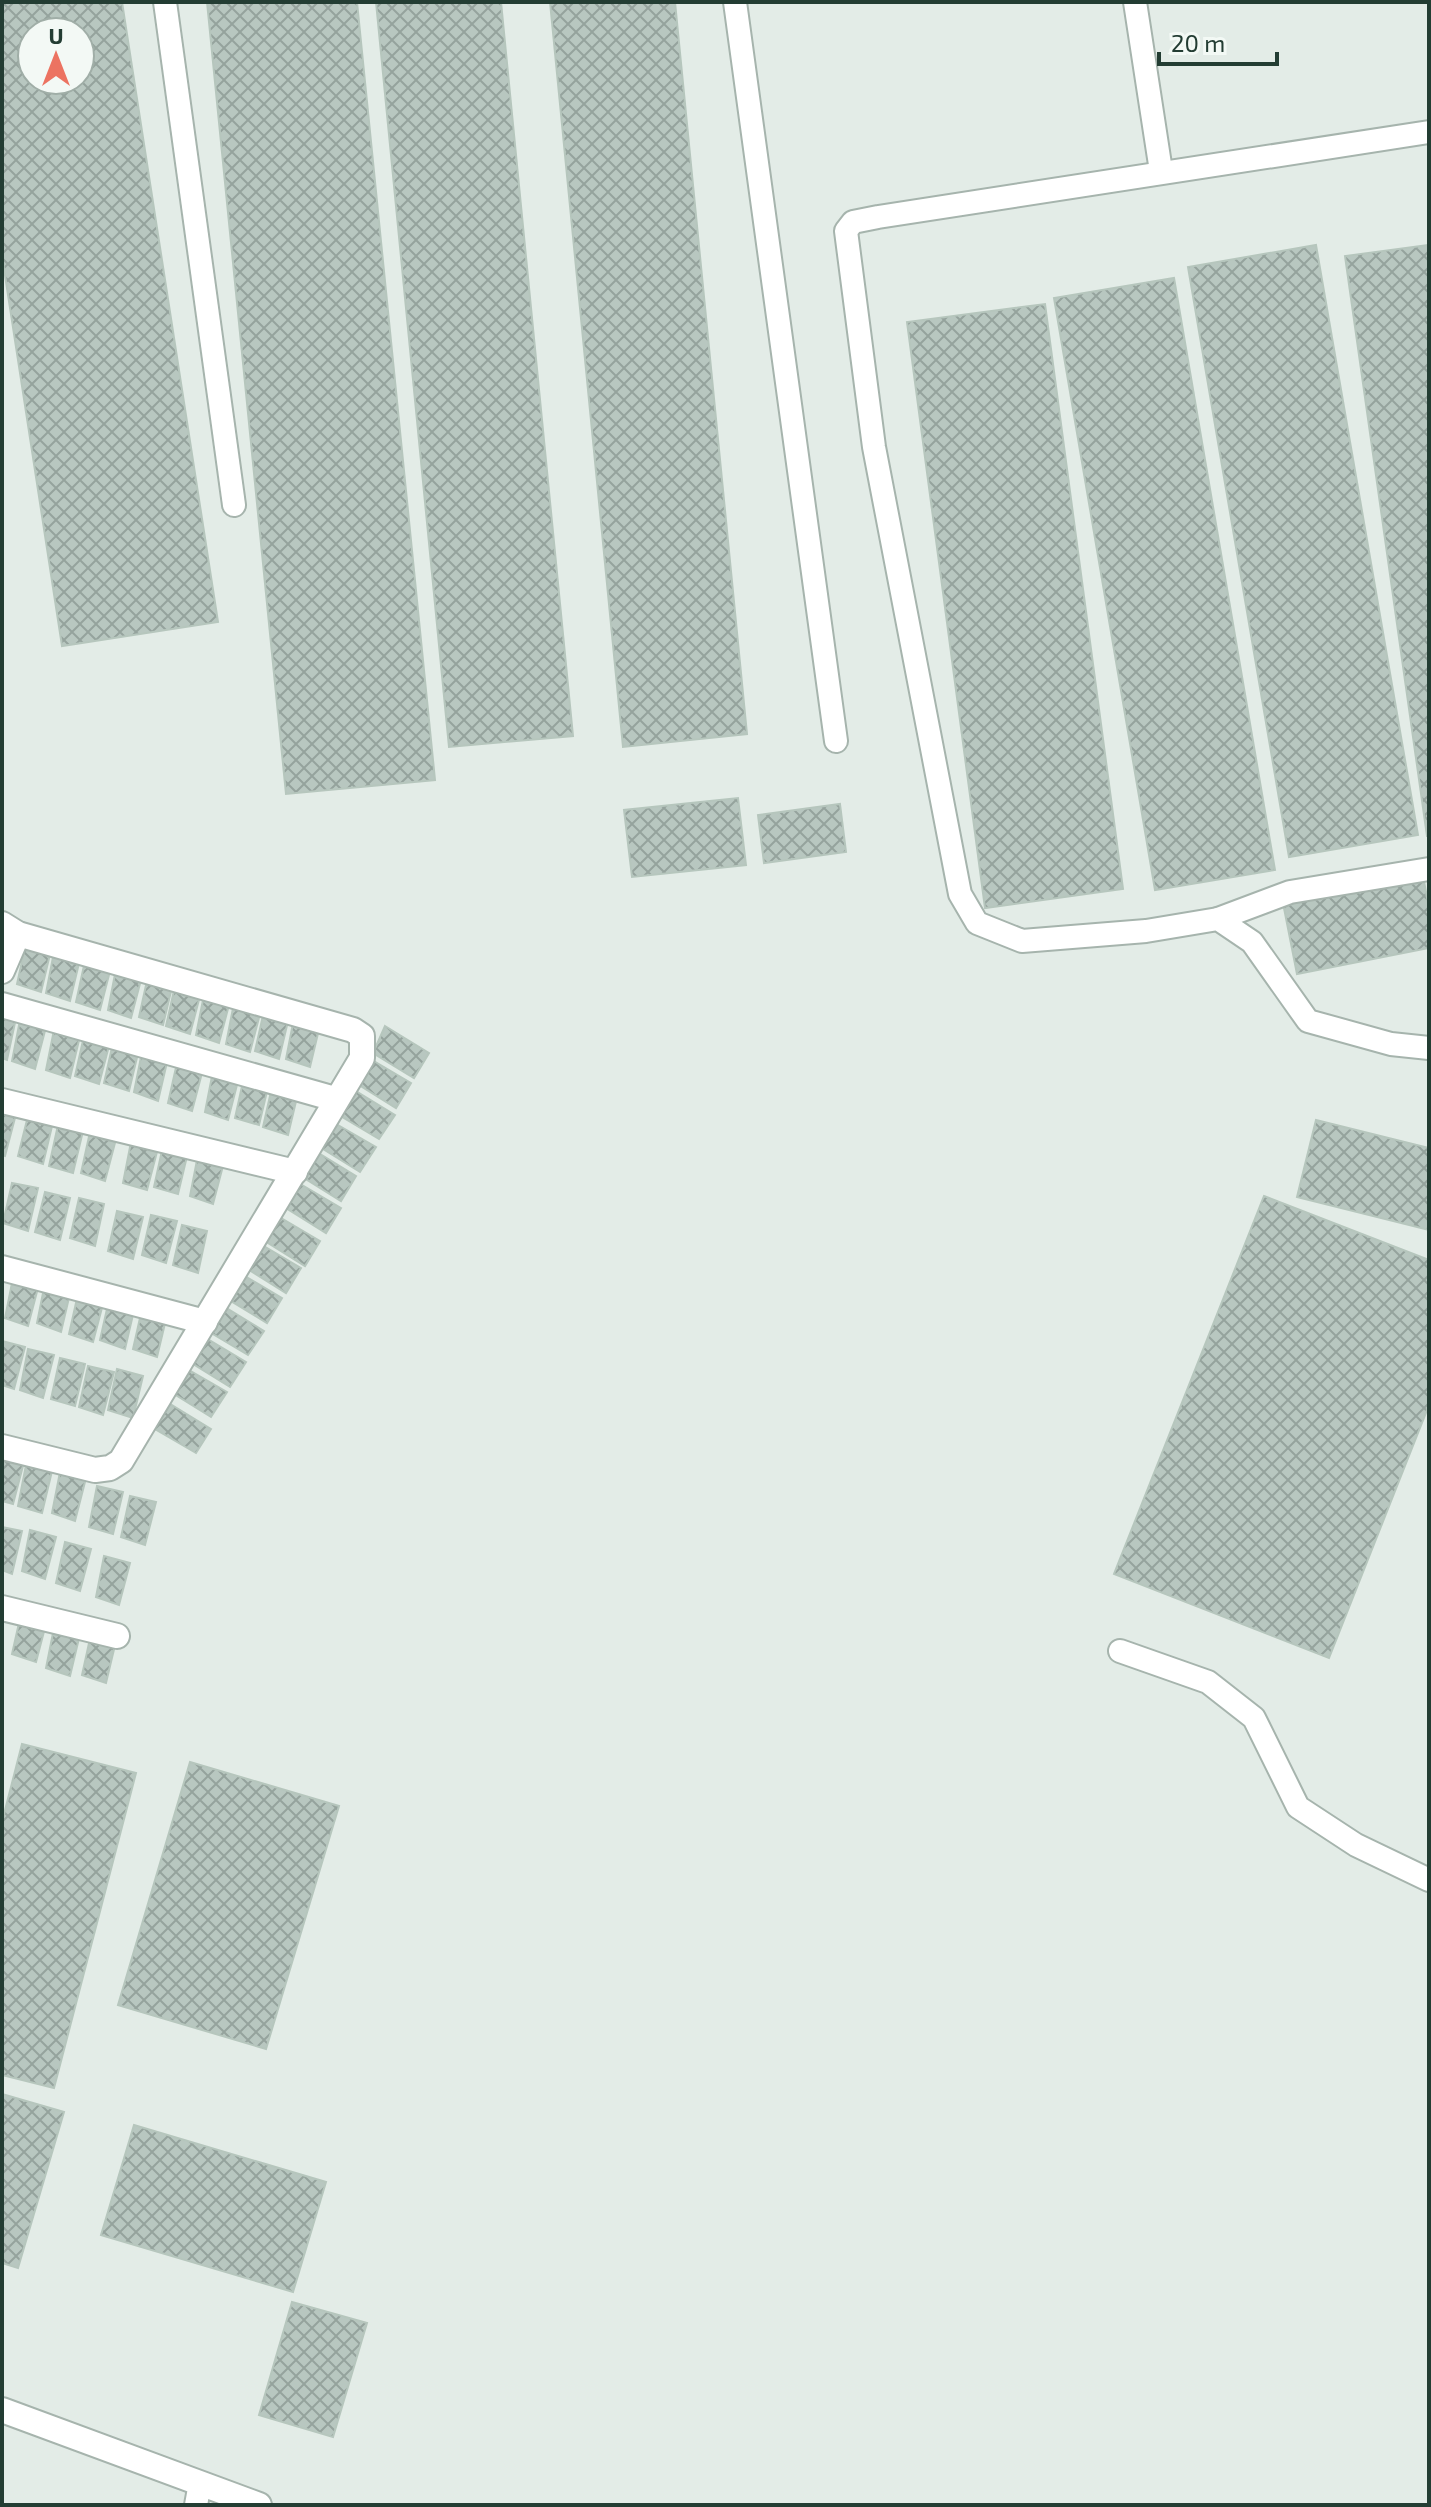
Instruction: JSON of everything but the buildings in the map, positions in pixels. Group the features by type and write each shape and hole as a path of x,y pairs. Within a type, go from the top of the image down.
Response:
{"street":[{"path":"2,971 10,929 353,1030 362,1036 362,1058 121,1461 110,1468 95,1470 2,1447"},
{"path":"2,1005 335,1099"},
{"path":"2,1101 295,1172"},
{"path":"2,1268 205,1322"},
{"path":"2,1608 117,1636"},
{"path":"2,2410 198,2494 259,2505"}],"lane":[{"path":"165,2 234,505"},
{"path":"735,2 836,741"},
{"path":"1135,2 1161,171"},
{"path":"1429,132 1161,171 853,222 848,225 846,241 874,447 960,894 977,923 1022,941 1146,931 1218,919 1290,892 1429,869"},
{"path":"1218,919 1252,942 1308,1021 1391,1044 1429,1048"},
{"path":"1120,1651 1208,1682 1254,1718 1298,1807 1356,1845 1429,1880"}]}
